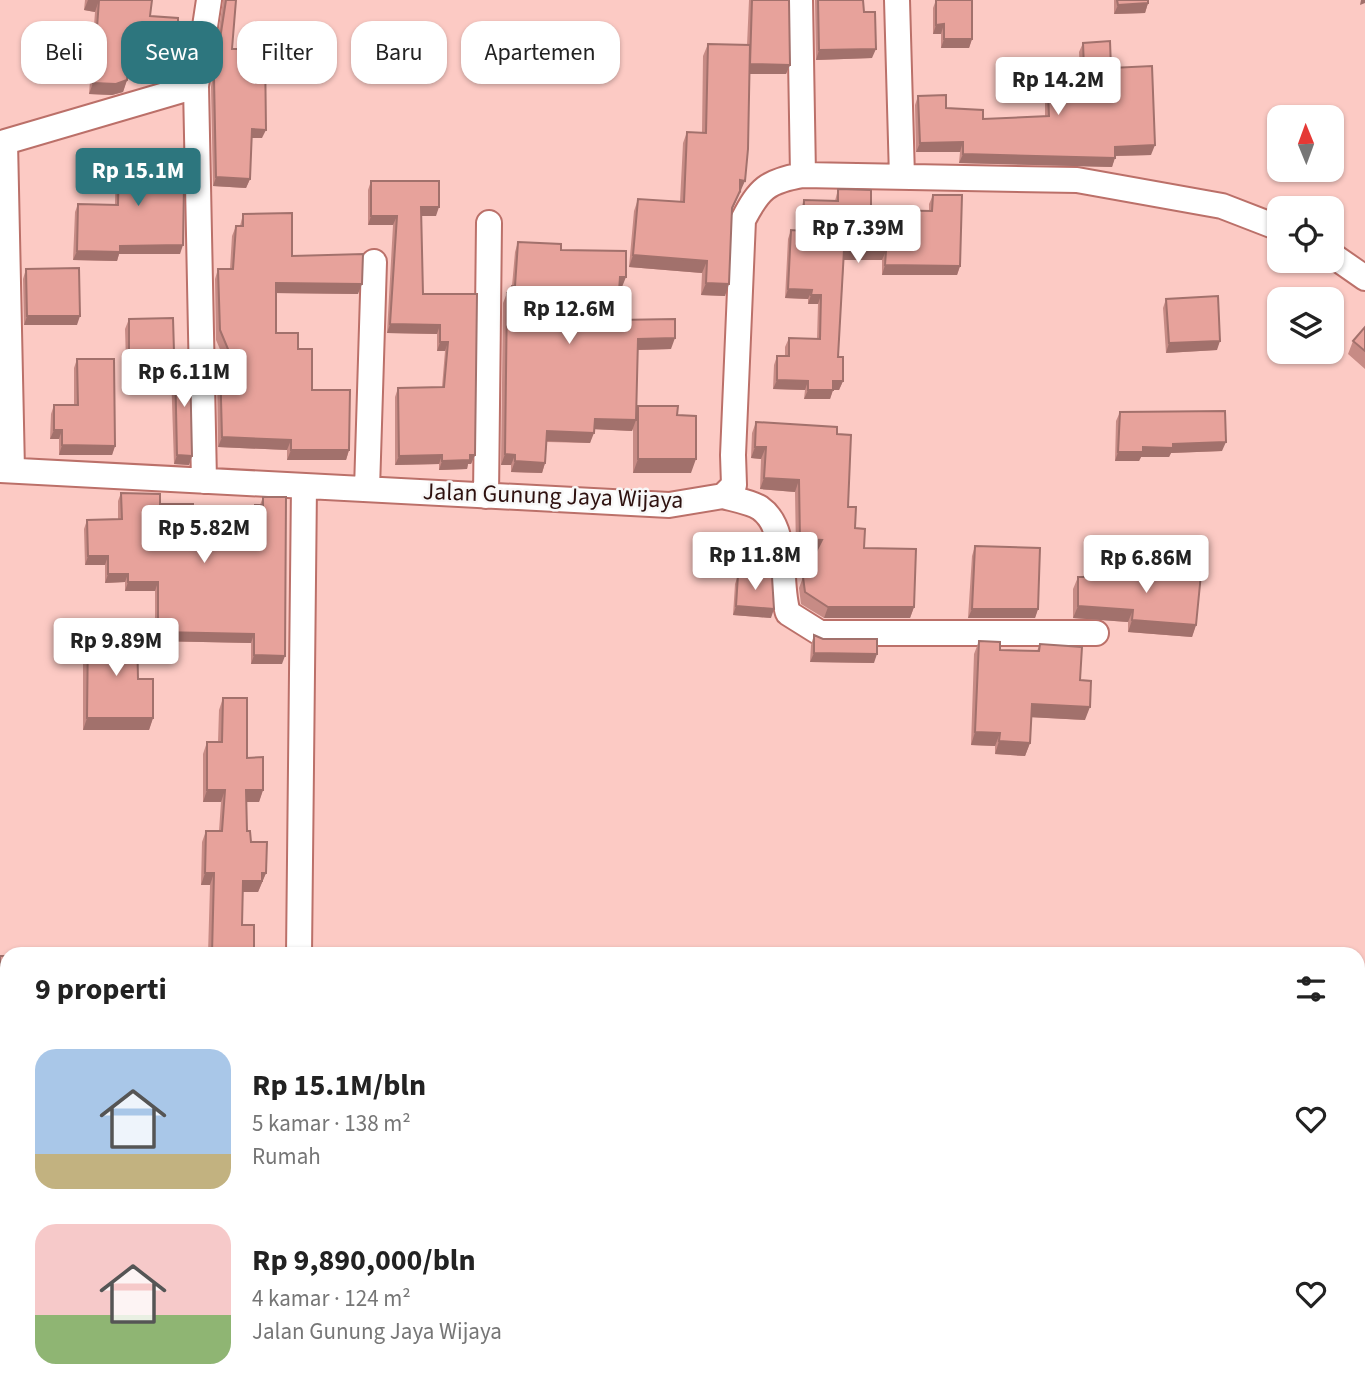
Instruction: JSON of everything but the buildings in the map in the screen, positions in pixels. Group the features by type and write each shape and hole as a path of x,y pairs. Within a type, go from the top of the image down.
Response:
{"street":[{"path":"204,481 196,86 209,0"},
{"path":"800,0 803,175"},
{"path":"897,0 902,177"},
{"path":"6,470 5,142 196,86"},
{"path":"1096,633 820,633 788,613 774,528 760,508 723,496 734,485 743,220 757,193 780,179 803,175 1077,180 1222,206 1267,223"},
{"path":"486,496 489,223"},
{"path":"367,489 374,262"},
{"path":"1344,263 1365,278"},
{"name":"Jalan Gunung Jaya Wijaya","path":"6,470 669,505 723,496"},
{"path":"299,947 304,486"}]}
